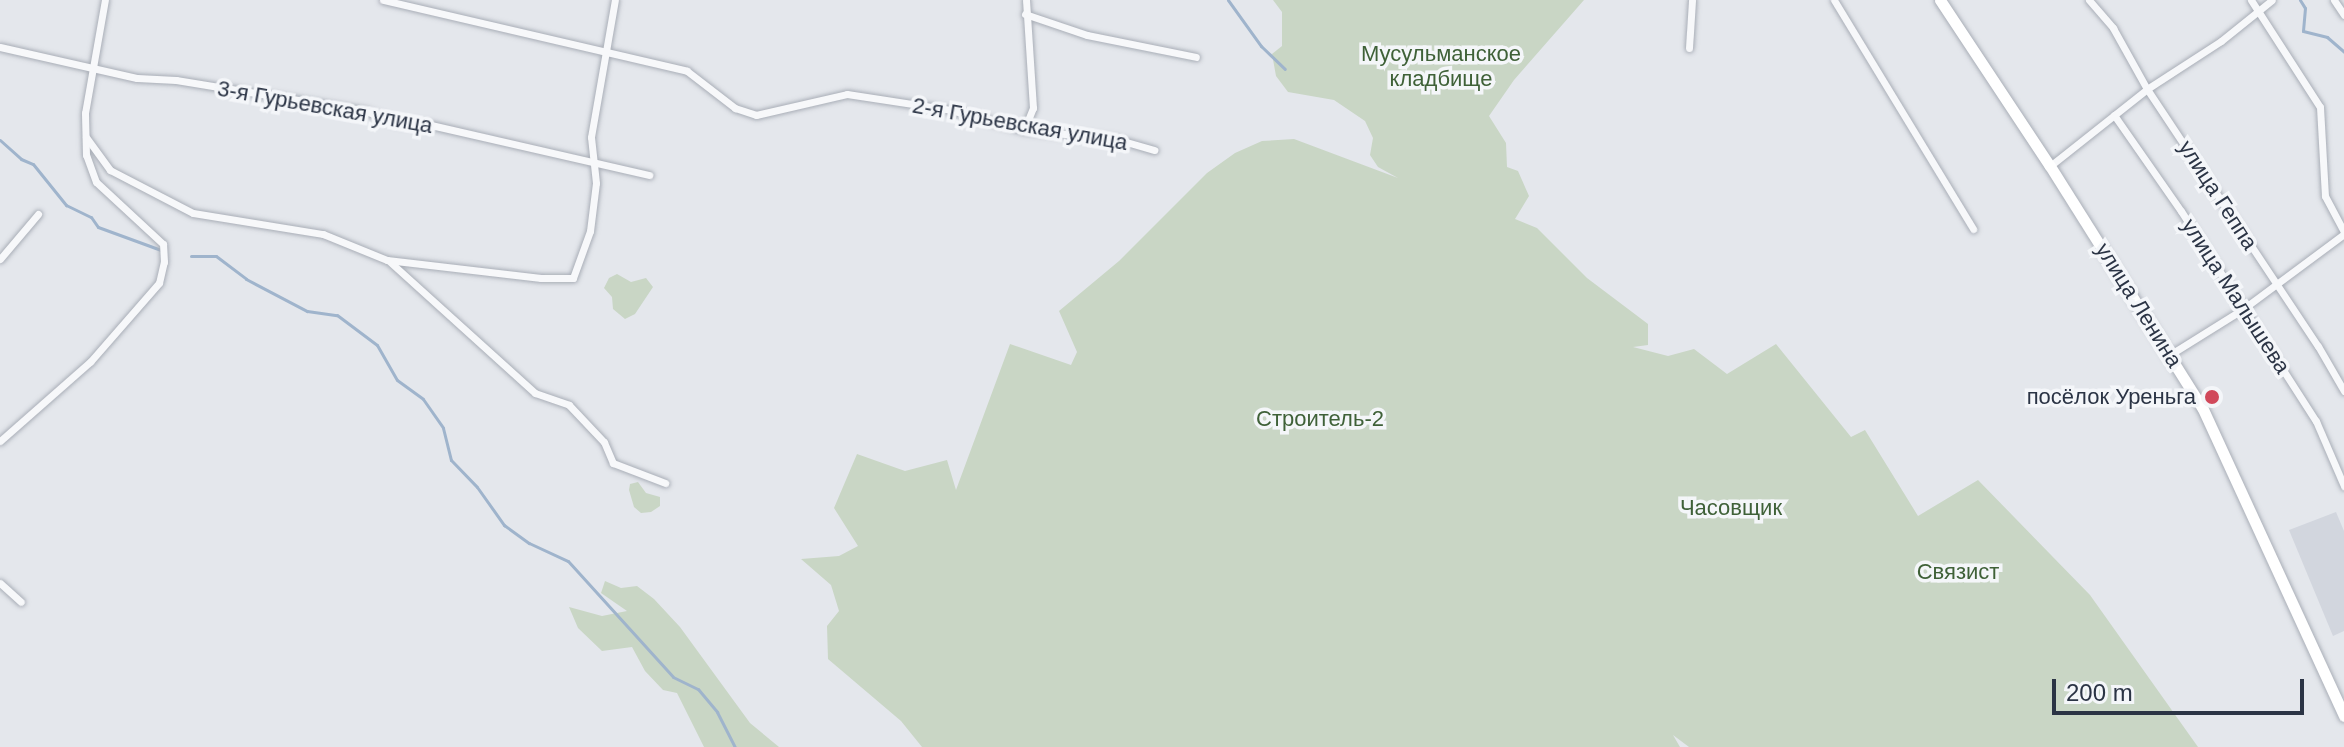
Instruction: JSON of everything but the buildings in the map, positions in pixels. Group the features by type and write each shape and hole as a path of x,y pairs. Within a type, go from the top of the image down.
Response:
{"main road":[{"name":"улица Ленина","path":"1940,0 2050,166 2202,407 2344,716"}],"street":[{"path":"0,441 90,362 159,283 163,244 96,182 86,155 85,113 105,0"},
{"name":"2-я Гурьевская улица","path":"383,0 687,71 735,108 756,115 847,94 951,110 1024,130 1116,139 1154,150"},
{"path":"86,137 110,170 193,213 323,234 387,260 541,278 573,278 590,231 596,162 591,137 615,0"},
{"path":"1024,130 1033,108 1026,0"},
{"path":"1689,48 1692,0"},
{"path":"1834,0 1973,229"},
{"name":"улица Геппа","path":"2089,0 2113,28 2147,89 2344,391"},
{"path":"2171,354 2243,309 2344,233 2325,196 2320,107 2251,0"},
{"path":"2050,166 2147,89 2221,41 2272,0"},
{"path":"2334,0 2344,15"},
{"path":"1025,14 1126,44 1196,57"},
{"name":"3-я Гурьевская улица","path":"0,47 137,78 176,80 365,111 397,122 431,125 649,175"},
{"name":"улица Малышева","path":"2114,115 2181,211 2316,421 2344,486"},
{"path":"0,259 38,214"},
{"path":"387,260 535,393 569,405 604,442 613,463 665,483"},
{"path":"0,583 21,602"}],"shaded area":[{"path":"2336,512 2344,531 2344,631 2333,636 2289,530"}],"green space":[{"path":"1273,0 1584,0 1514,80 1489,116 1506,143 1507,167 1518,171 1529,196 1515,219 1537,228 1587,278 1648,324 1648,345 1633,347 1668,356 1694,349 1727,374 1776,344 1851,437 1865,430 1918,516 1978,480 2090,595 2198,747 1689,747 1673,735 1680,747 922,747 901,721 828,659 827,626 839,611 831,585 801,559 839,556 858,546 834,508 857,454 905,471 947,460 956,490 1010,344 1071,365 1077,352 1059,311 1119,261 1207,173 1235,153 1262,141 1294,139 1398,178 1378,167 1370,155 1373,138 1365,121 1334,100 1288,92 1276,76 1272,54 1282,46 1282,12"},
{"path":"617,274 631,282 646,278 653,287 635,314 625,319 613,309 612,297 604,288 609,278"},
{"path":"638,482 646,493 660,497 660,506 651,512 641,513 634,507 629,490 630,484"},
{"path":"605,581 621,588 637,586 654,599 680,627 750,723 779,747 704,747 677,693 663,690 645,671 632,647 602,651 578,628 569,607 602,616 627,611 601,593"}],"waterway":[{"path":"1228,0 1261,46 1285,69"},
{"path":"2300,0 2305,8 2303,31 2327,37 2344,52"},
{"path":"0,140 21,159 33,164 66,205 91,217 98,227 161,250"},
{"path":"191,256 216,256 246,279 307,311 337,315 377,345 397,380 423,399 443,428 451,460 477,487 504,525 529,543 568,561 673,677 698,689 717,712 735,747"}],"place":[{"name":"посёлок Уреньга","path":"2212,397"}],"park label":[{"name":"Мусульманское кладбище","path":"1441,66"},
{"name":"Строитель-2","path":"1320,419"},
{"name":"Часовщик","path":"1731,508"},
{"name":"Связист","path":"1958,572"}]}
